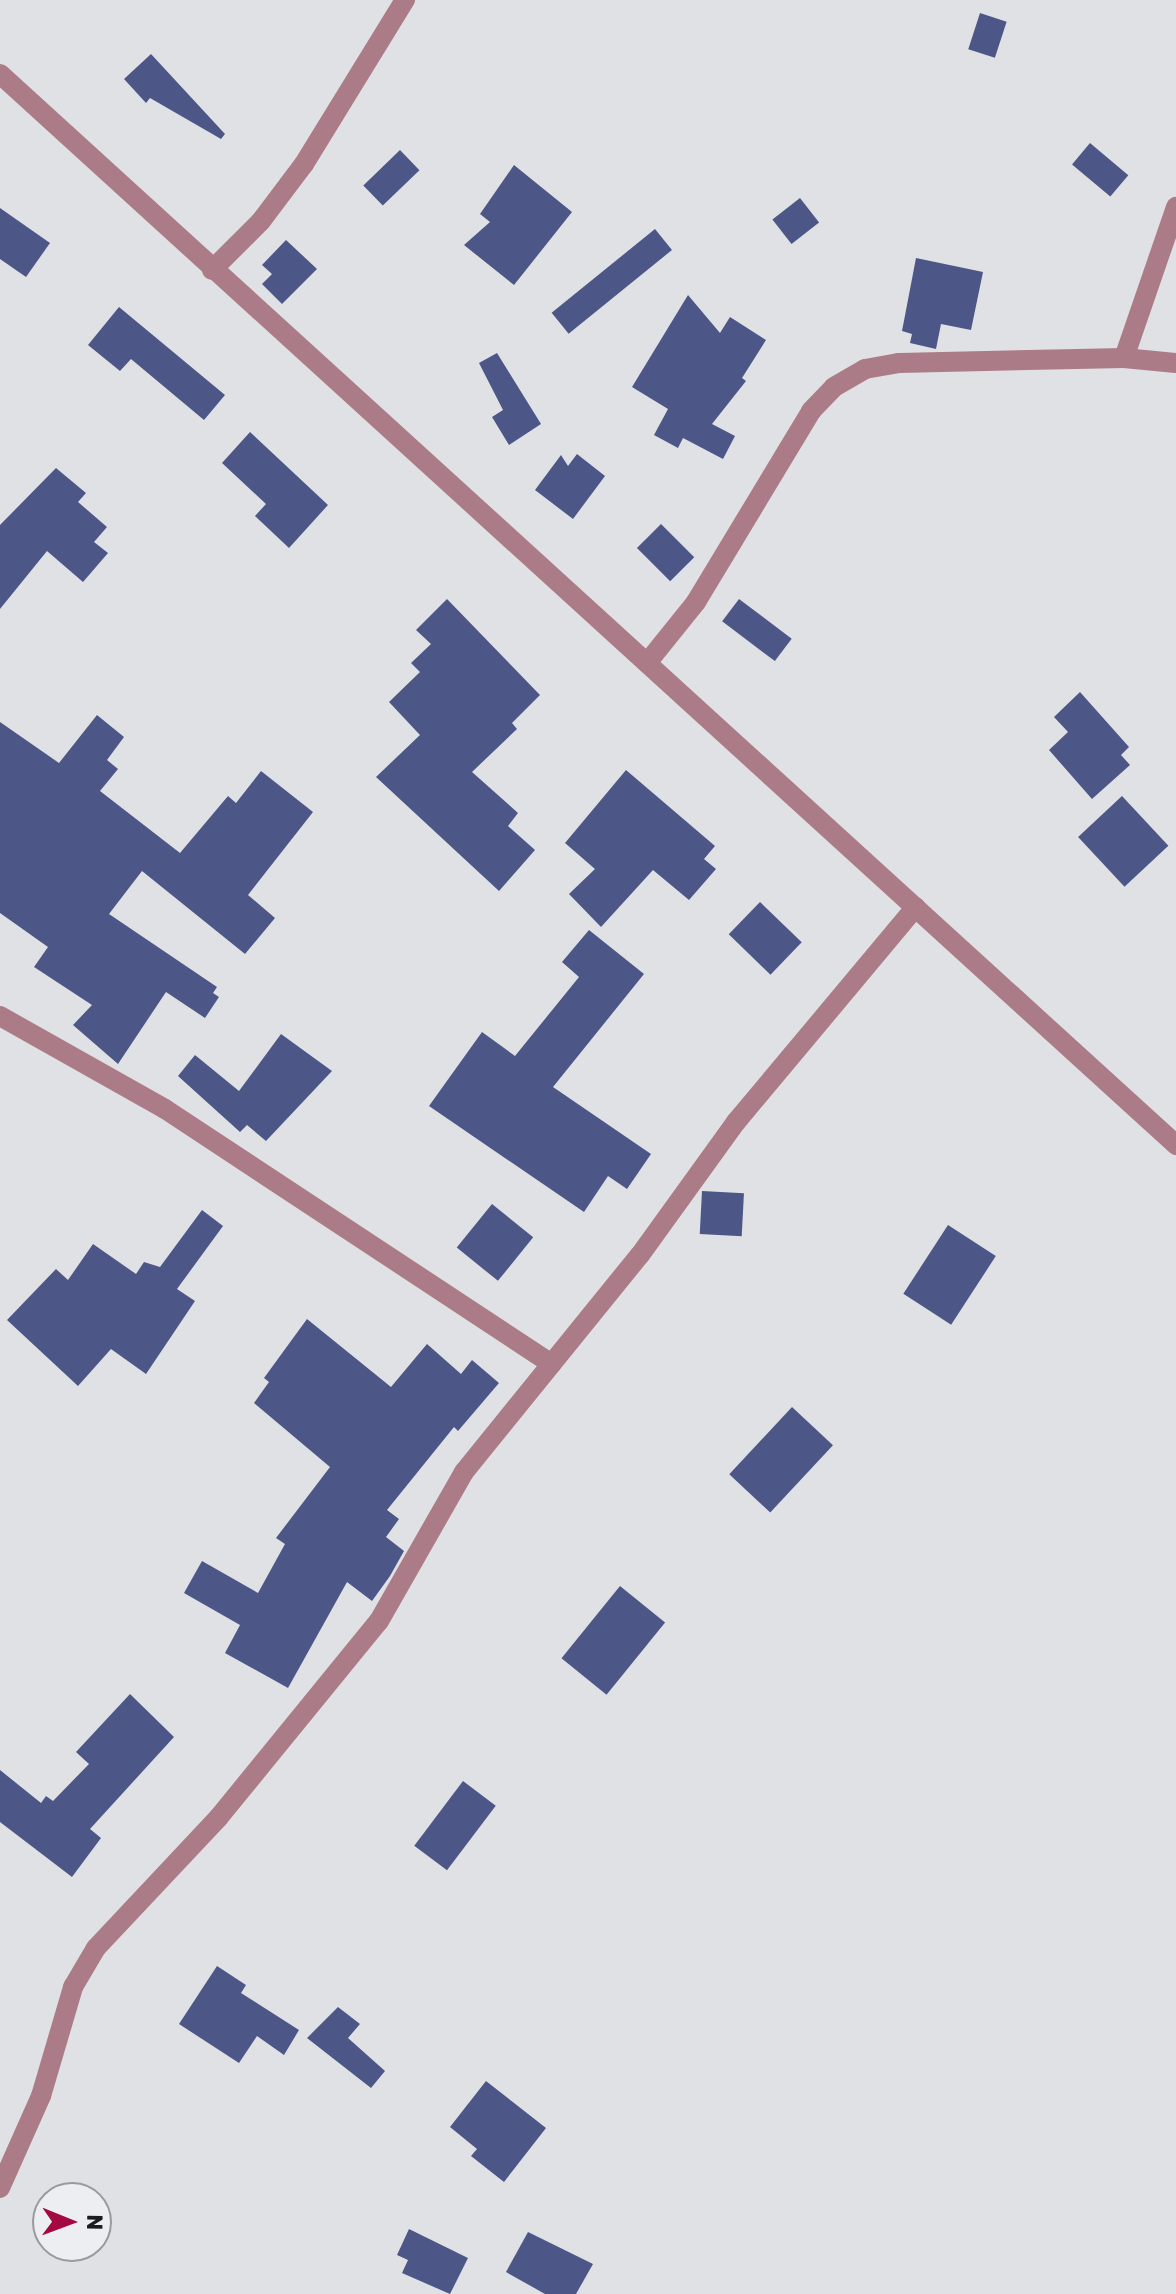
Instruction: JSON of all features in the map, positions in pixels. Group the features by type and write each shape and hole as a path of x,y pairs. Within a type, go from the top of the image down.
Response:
{"street":[{"path":"212,270 261,221 304,164 405,0"},
{"path":"0,74 1176,1145"},
{"path":"1124,358 1176,207"},
{"path":"647,663 696,602 774,467 811,411 834,387 865,369 899,363 1124,358 1176,363"},
{"path":"0,2188 41,2096 73,1987 96,1948 256,1775 379,1621 464,1472 640,1255 736,1122 916,907"},
{"path":"0,1016 165,1109 551,1364"}],"building":[{"path":"980,13 1007,22 995,58 968,49"},
{"path":"151,54 225,134 221,139 150,98 146,103 124,79"},
{"path":"1090,143 1128,175 1110,197 1072,164"},
{"path":"400,150 419,170 383,206 363,185"},
{"path":"514,165 572,212 514,285 464,245 490,222 480,214"},
{"path":"800,198 819,222 792,244 772,220"},
{"path":"0,208 50,243 26,277 0,259"},
{"path":"655,229 672,250 569,334 552,313"},
{"path":"286,240 317,269 282,304 262,284 272,274 262,265"},
{"path":"916,258 983,272 971,330 941,324 936,349 910,343 912,334 902,331"},
{"path":"688,295 720,333 730,317 766,340 742,378 746,381 712,424 735,436 723,459 683,438 678,448 654,435 668,409 632,387"},
{"path":"119,307 225,395 204,420 131,359 120,371 88,345"},
{"path":"497,353 541,424 509,445 492,417 503,410 479,363"},
{"path":"250,432 328,505 289,548 255,516 266,504 222,463"},
{"path":"577,454 605,476 573,519 535,490 561,455 568,466"},
{"path":"56,468 86,493 78,502 107,527 94,542 108,553 83,582 47,551 0,609 0,525"},
{"path":"661,524 694,557 670,581 637,548"},
{"path":"447,599 540,695 512,723 517,729 472,772 518,813 508,826 535,850 499,891 376,777 420,735 389,702 420,672 411,663 431,644 416,630"},
{"path":"739,599 792,639 775,661 722,621"},
{"path":"1080,692 1129,747 1121,755 1130,765 1092,799 1049,750 1068,732 1054,717"},
{"path":"97,715 124,737 107,760 118,769 100,791 180,853 228,796 236,803 261,771 313,812 248,895 275,918 245,954 142,871 109,914 217,987 213,993 219,997 205,1018 166,992 118,1064 73,1025 92,1005 34,967 48,947 0,913 0,722 59,763"},
{"path":"626,770 715,846 704,859 716,869 689,900 653,870 601,927 569,894 595,869 565,843"},
{"path":"1122,796 1168,846 1124,887 1078,837"},
{"path":"760,902 802,942 770,975 729,934"},
{"path":"589,930 644,974 553,1087 651,1154 627,1189 608,1176 584,1212 429,1106 482,1032 515,1056 579,977 562,962"},
{"path":"281,1034 332,1071 266,1141 247,1125 240,1132 178,1076 195,1055 239,1091"},
{"path":"702,1191 744,1193 742,1236 700,1234"},
{"path":"492,1204 533,1237 498,1281 457,1248"},
{"path":"202,1210 223,1226 177,1289 195,1301 146,1374 111,1349 78,1386 7,1320 56,1269 68,1280 93,1244 136,1274 144,1262 160,1267"},
{"path":"948,1225 996,1256 951,1325 903,1294"},
{"path":"307,1319 391,1387 427,1344 461,1374 472,1360 499,1383 458,1431 454,1427 387,1510 399,1519 386,1537 404,1551 390,1576 372,1601 347,1582 288,1688 225,1653 240,1625 184,1593 202,1561 258,1593 285,1544 276,1538 330,1467 254,1403 269,1382 264,1378"},
{"path":"792,1407 833,1445 770,1512 729,1474"},
{"path":"620,1586 665,1623 607,1695 561,1658"},
{"path":"130,1694 174,1737 90,1829 101,1838 72,1877 0,1822 0,1770 41,1803 46,1796 53,1801 89,1764 76,1752"},
{"path":"463,1781 496,1806 447,1870 414,1846"},
{"path":"217,1966 246,1985 241,1993 299,2030 284,2055 257,2036 239,2063 179,2024"},
{"path":"338,2007 360,2024 348,2038 385,2071 371,2088 307,2038"},
{"path":"486,2081 546,2128 504,2182 471,2156 477,2149 450,2127"},
{"path":"409,2229 468,2258 450,2294 402,2273 408,2260 397,2255"},
{"path":"528,2232 593,2264 576,2294 545,2294 506,2272"}]}
